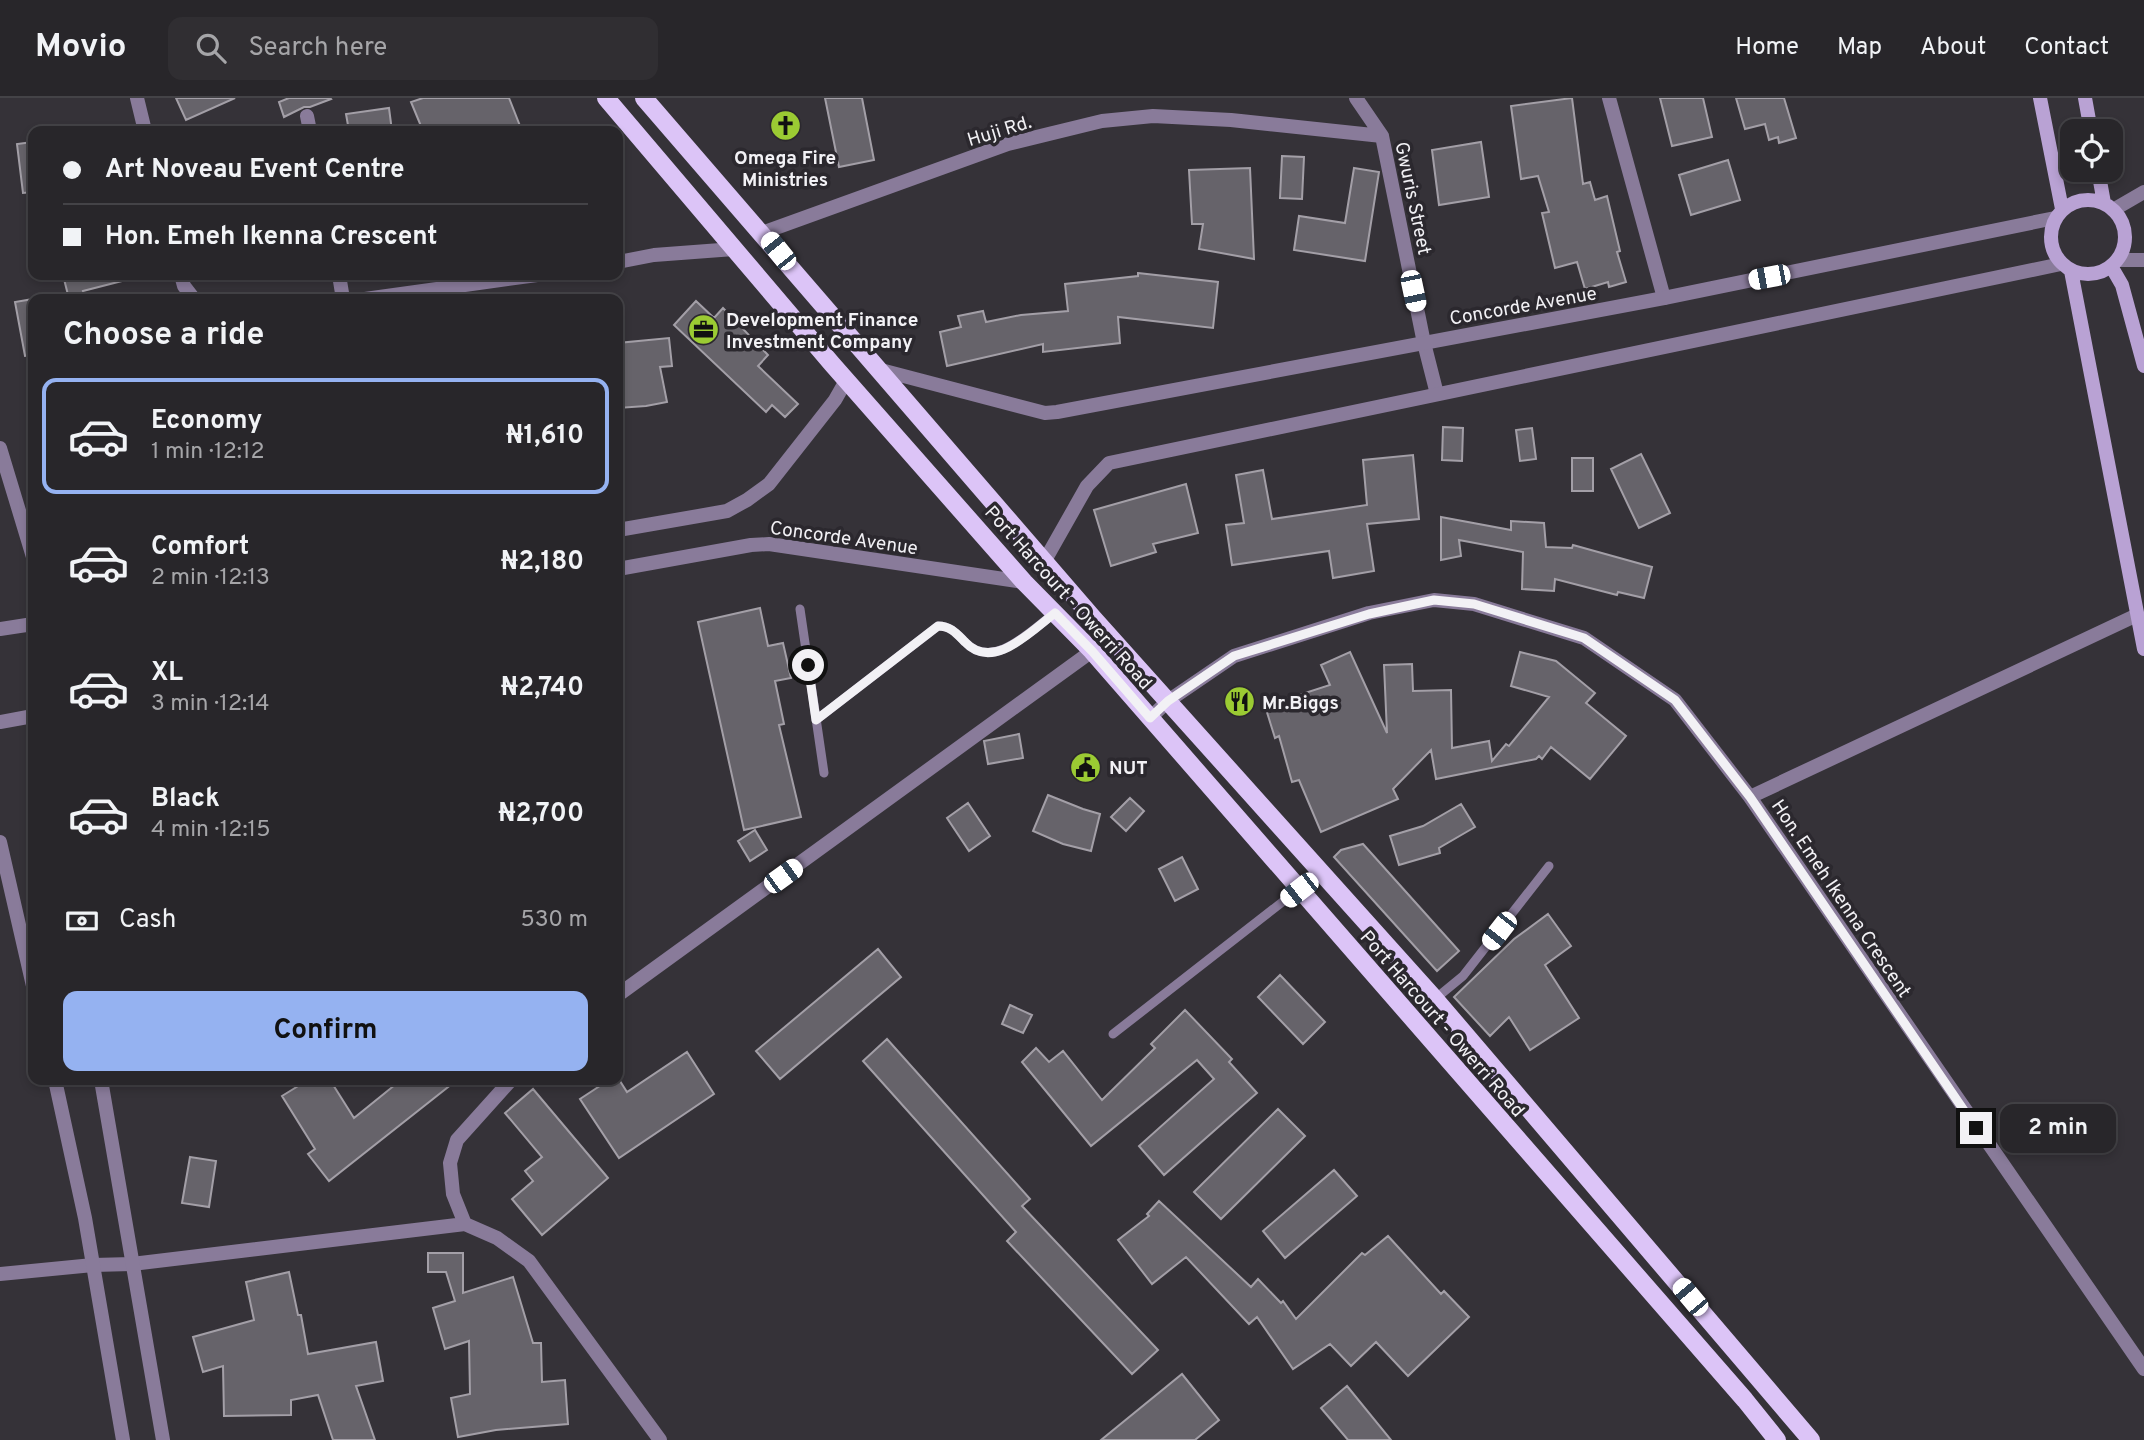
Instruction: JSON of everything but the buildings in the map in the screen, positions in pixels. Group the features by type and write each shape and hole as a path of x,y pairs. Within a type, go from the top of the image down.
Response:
{"main road":[{"name":"Port Harcourt - Owerri Road","path":"606,98 734,250 1024,582 1092,651 1745,1399 1777,1440"},
{"name":"Port Harcourt - Owerri Road","path":"644,98 1044,562 1435,999 1811,1440"},
{"path":"2040,98 2059,214"},
{"path":"2085,98 2089,119"},
{"path":"2066,268 2085,275 2099,273 2114,263 2123,250 2124,228 2120,218 2109,206 2102,182"},
{"path":"2109,206 2082,200 2059,214 2051,230 2050,242 2054,254 2066,268 2144,649"},
{"path":"734,250 762,233"},
{"path":"2114,263 2144,366"},
{"path":"1745,1399 1762,1382"}],"street":[{"path":"137,98 144,126"},
{"name":"Gwuris Street","path":"1356,98 1382,136 1437,394"},
{"path":"1609,98 1664,298"},
{"path":"307,116 309,126"},
{"name":"Huji Rd.","path":"762,233 1008,144 1102,121 1153,116 1231,120 1382,136"},
{"path":"2109,206 2144,192"},
{"name":"Concorde Avenue","path":"876,368 1045,413 1664,298 2059,214"},
{"path":"623,261 734,250"},
{"path":"2114,263 2144,260"},
{"path":"1044,562 1087,486 1109,463 1437,394 2066,268"},
{"path":"401,294 501,280"},
{"name":"Concorde Avenue","path":"623,529 727,511 747,500 769,484 835,400 847,379"},
{"path":"0,448 28,540"},
{"name":"Concorde Avenue","path":"623,568 769,544 1024,582"},
{"name":"Hon. Emeh Ikenna Crescent","path":"1150,718 1168,701 1234,656 1344,621 1434,600 1474,604 1584,638 1675,700 1750,797 2144,1369"},
{"path":"1750,797 2137,615"},
{"path":"0,629 28,625"},
{"path":"623,991 1092,651"},
{"path":"0,722 28,717"},
{"path":"0,842 28,964"},
{"path":"56,1085 85,1218 123,1440"},
{"path":"102,1085 163,1440"},
{"path":"465,1224 453,1194 450,1163 457,1140 506,1085"},
{"path":"0,1274 132,1264 465,1224 497,1238 529,1261 660,1440"}],"lane":[{"path":"800,610 824,772"},
{"path":"816,720 938,626 955,631 971,648 983,654 1004,651 1055,613"},
{"path":"1435,999 1463,976 1549,866"},
{"path":"1114,1034 1299,890"}],"place":[{"name":"Omega Fire Ministries","path":"785,126"},
{"name":"Development Finance Investment Company","path":"703,330"},
{"name":"Mr.Biggs","path":"1239,702"},
{"name":"NUT","path":"1086,767"}],"route":[{"path":"808,665 816,720 938,626 955,631 971,648 983,654 1004,651 1055,613 1150,718 1168,701 1234,656 1369,614 1434,600 1474,604 1584,638 1675,700 1750,797 1976,1128"}]}
